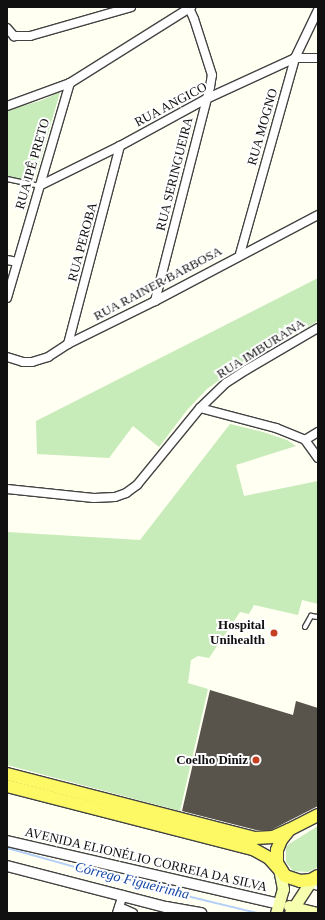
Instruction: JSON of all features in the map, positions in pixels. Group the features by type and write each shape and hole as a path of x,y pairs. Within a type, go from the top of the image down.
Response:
{"main road":[{"path":"7,774 256,838 273,837 318,815"},
{"path":"7,786 253,849 269,858 285,876 297,881 311,880 318,876"},
{"path":"289,830 281,840 277,850 279,869 283,885 277,909 317,913"},
{"path":"292,910 313,887 318,876"}],"street":[{"path":"7,28 14,36 30,36 131,7"},
{"path":"7,106 70,83 189,7"},
{"name":"RUA SERINGUEIRA","path":"155,301 212,75 189,7"},
{"name":"RUA MOGNO","path":"240,254 295,58 318,10"},
{"name":"RUA ANGICO","path":"40,186 120,146 206,99 295,58 318,58"},
{"name":"RUA IPÊ PRETO","path":"7,298 70,83"},
{"name":"RUA PEROBA","path":"68,344 120,146"},
{"name":"RUA RAINER BARBOSA","path":"7,357 23,362 32,362 48,356 68,344 155,301 240,254 318,215"},
{"path":"7,260 17,262"},
{"name":"RUA IMBURANA","path":"7,489 94,498 115,497 126,493 137,485 200,408 226,384 246,370 318,328"},
{"path":"200,408 275,427 305,440 318,458"},
{"path":"305,440 318,432"},
{"name":"AVENIDA ELIONÉLIO CORREIA DA SILVA","path":"7,841 277,909"},
{"path":"7,866 123,895 162,910 201,913"},
{"path":"123,895 118,910 133,913"}],"lane":[{"path":"7,179 40,186"},
{"path":"305,627 308,618 311,616 318,616"}],"green space":[{"path":"60,92 34,182 7,176 7,110 40,101"},
{"path":"318,278 318,321 244,362 207,389 187,410 159,447 133,426 109,458 37,454 36,421"},
{"path":"230,424 263,432 287,440 296,446 236,465 244,496 318,481 318,604 302,600 298,615 254,605 249,614 240,612 209,658 198,656 191,660 188,683 208,689 180,811 7,765 7,532 140,540"},
{"path":"318,826 318,867 308,872 293,871 286,862 286,847"}],"building":[{"name":"Coelho Diniz","path":"210,690 293,715 296,701 318,708 318,806 271,830 256,830 182,811"}],"waterway":[{"name":"Córrego Figueirinha","path":"7,848 129,882 257,913"}],"place":[{"name":"Hospital Unihealth","path":"274,633"},
{"name":"Coelho Diniz","path":"256,760"}]}
